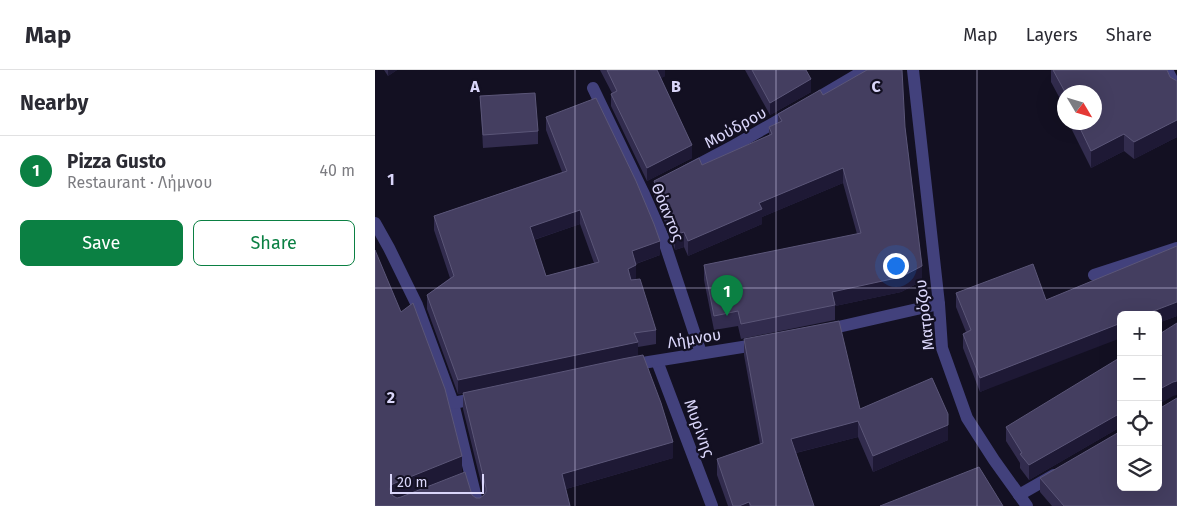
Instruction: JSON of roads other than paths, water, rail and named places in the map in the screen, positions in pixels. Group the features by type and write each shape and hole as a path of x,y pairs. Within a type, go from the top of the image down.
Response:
{"street":[{"name":"Μούδρου","path":"674,177 735,145 865,70"},
{"name":"Ματρόζου","path":"913,70 939,304 942,348 967,418 1027,506"},
{"path":"1167,70 1177,89"},
{"name":"Θόαντος","path":"593,88 647,190 701,353"},
{"path":"375,223 393,254 417,305 453,403 466,480 478,506"},
{"path":"1095,275 1177,248"},
{"path":"815,333 939,304"},
{"name":"Λήμνου","path":"620,367 777,340"},
{"name":"Μυρίνης","path":"657,361 712,506"},
{"path":"453,403 490,395"},
{"path":"1019,495 1061,470"}],"place":[{"name":"Pizza Gusto","path":"727,316"}]}
